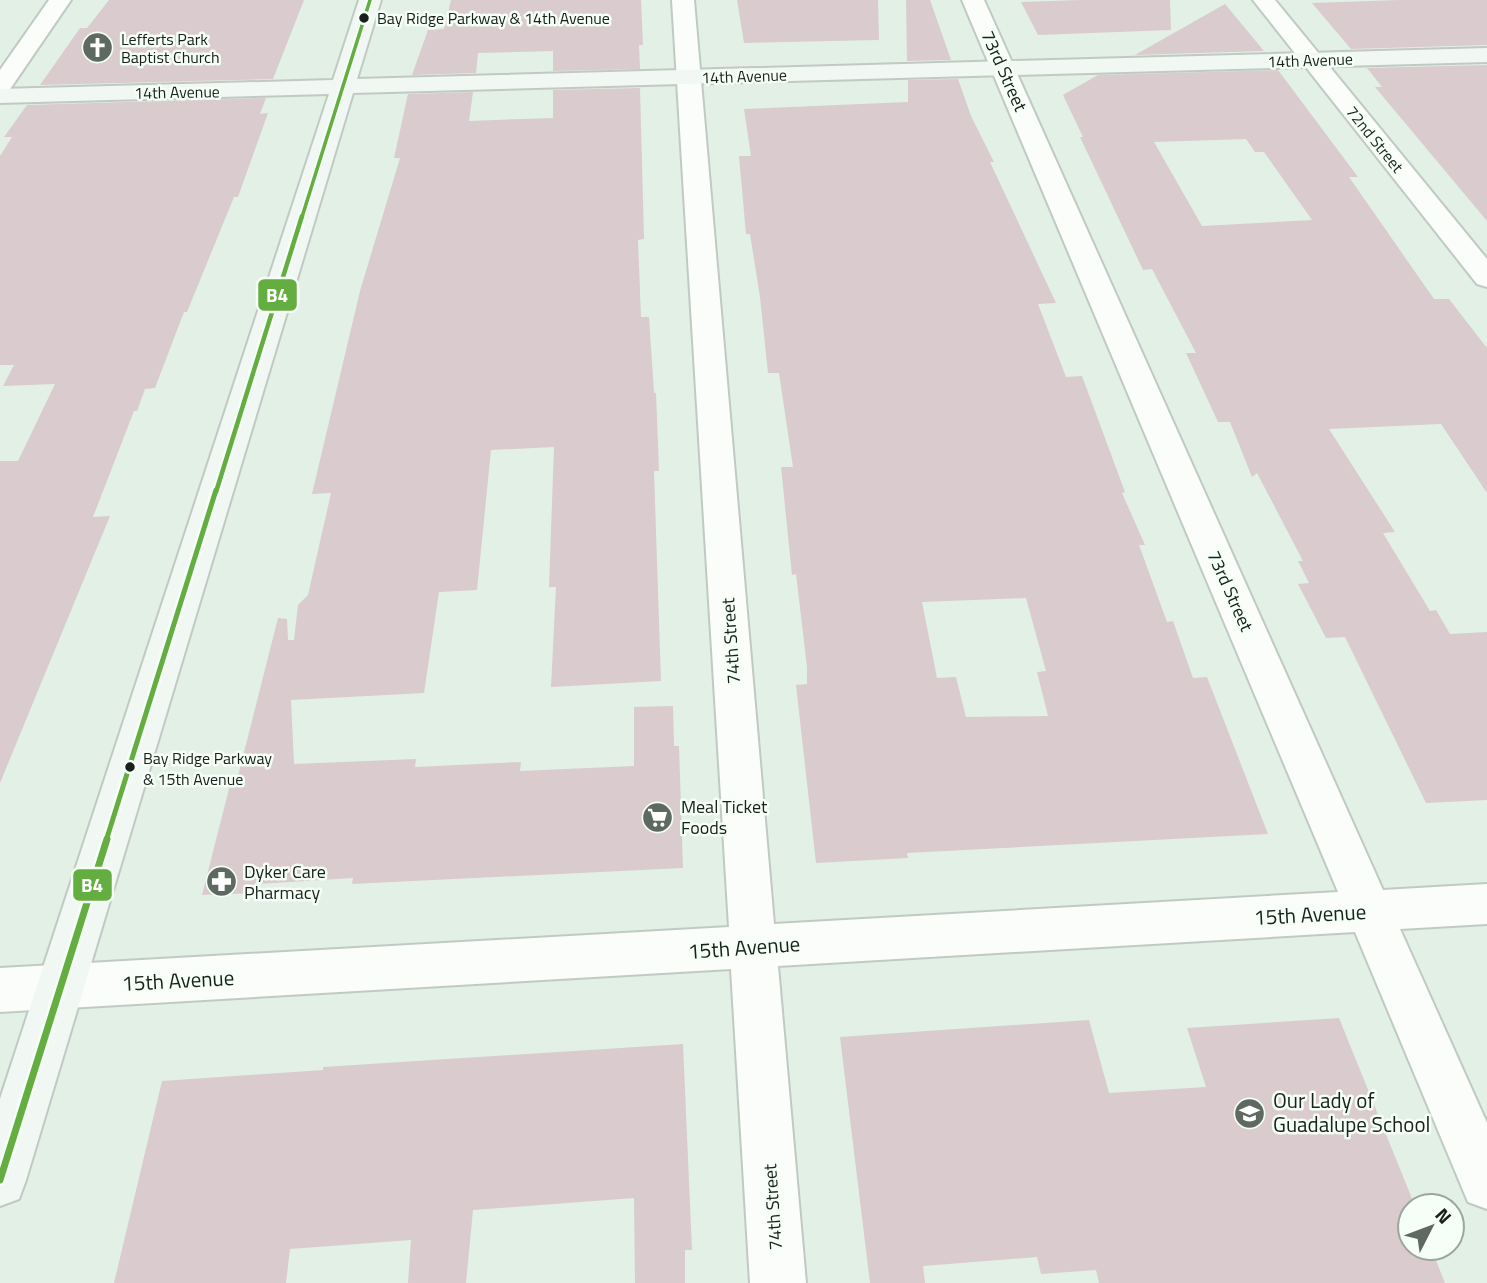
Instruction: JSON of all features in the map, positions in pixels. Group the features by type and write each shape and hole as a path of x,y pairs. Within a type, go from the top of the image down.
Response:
{"main road":[{"path":"0,1180 370,0"},
{"name":"14th Avenue","path":"0,96 1487,55"}],"street":[{"path":"0,87 60,0"},
{"name":"74th Street","path":"683,0 778,1283"},
{"name":"73rd Street","path":"973,0 1487,1183"},
{"name":"72nd Street","path":"1264,0 1487,278"},
{"name":"15th Avenue","path":"0,990 1487,904"}],"building":[{"path":"109,0 304,0 273,79 40,85 80,28 87,28"},
{"path":"451,0 641,0 643,45 639,45 640,69 553,71 553,51 478,53 476,73 412,75 428,30 444,29"},
{"path":"737,0 878,0 879,40 744,43"},
{"path":"906,0 930,0 951,60 907,61"},
{"path":"1170,0 1171,30 1038,35 1021,2"},
{"path":"1487,0 1487,45 1351,49 1312,3"},
{"path":"1225,4 1264,51 1135,55"},
{"path":"1487,65 1487,221 1375,87 1382,87 1367,68"},
{"path":"1278,70 1358,177 1349,177 1434,299 1449,299 1487,348 1487,493 1441,424 1329,429 1395,532 1383,533 1430,611 1436,610 1450,634 1487,632 1487,800 1426,803 1345,637 1326,638 1298,584 1309,583 1298,561 1303,561 1257,473 1252,477 1230,422 1218,422 1186,353 1196,353 1152,269 1143,270 1080,137 1083,137 1063,95 1098,75","holes":["1246,139 1255,152 1264,152 1312,220 1202,226 1154,142"]},
{"path":"958,79 971,116 994,162 990,162 1056,303 1038,304 1066,377 1082,376 1125,492 1122,493 1145,545 1139,545 1167,622 1173,621 1193,678 1207,677 1268,834 907,853 908,858 816,863 796,685 807,684 807,667 796,574 792,575 781,467 793,467 779,373 768,373 760,297 750,234 746,234 739,156 751,156 744,109 908,102 908,80","holes":["1026,598 1046,671 1037,672 1048,716 966,717 956,677 937,678 922,602"]},
{"path":"640,88 644,239 638,240 641,317 649,317 656,393 659,471 654,471 661,681 551,687 556,587 549,587 554,447 491,450 477,590 439,592 424,693 291,700 294,764 416,759 415,767 521,762 520,771 634,766 634,707 673,706 674,746 679,746 683,868 352,884 353,878 258,884 256,893 202,895 232,777 238,776 278,618 287,619 288,640 294,640 298,605 308,595 331,493 312,494 360,291 400,158 394,158 408,94 473,92 469,121 553,118 553,90"},
{"path":"266,98 260,114 268,113 238,197 234,197 187,312 184,312 155,388 145,389 137,411 134,411 93,517 110,516 0,783 0,461 18,461 55,384 3,386 14,365 0,365 0,156 12,137 4,137 27,105"},
{"path":"1339,1018 1409,1192 1396,1192 1396,1262 1437,1262 1445,1283 1099,1283 1096,1270 1041,1274 1037,1257 923,1266 925,1283 870,1283 840,1037 1089,1020 1109,1093 1206,1087 1187,1028"},
{"path":"683,1044 692,1250 685,1250 685,1283 635,1283 634,1198 473,1210 466,1283 408,1283 411,1240 290,1249 286,1283 114,1283 162,1081 323,1070 323,1067"}],"transit line":[{"name":"B4","path":"0,1180 370,0"}],"place":[{"name":"Bay Ridge Parkway & 14th Avenue","path":"364,18"},
{"name":"Lefferts Park Baptist Church","path":"98,48"},
{"name":"Bay Ridge Parkway & 15th Avenue","path":"130,767"},
{"name":"Meal Ticket Foods","path":"658,817"},
{"name":"Dyker Care Pharmacy","path":"221,882"},
{"name":"Our Lady of Guadalupe School","path":"1250,1113"}]}
